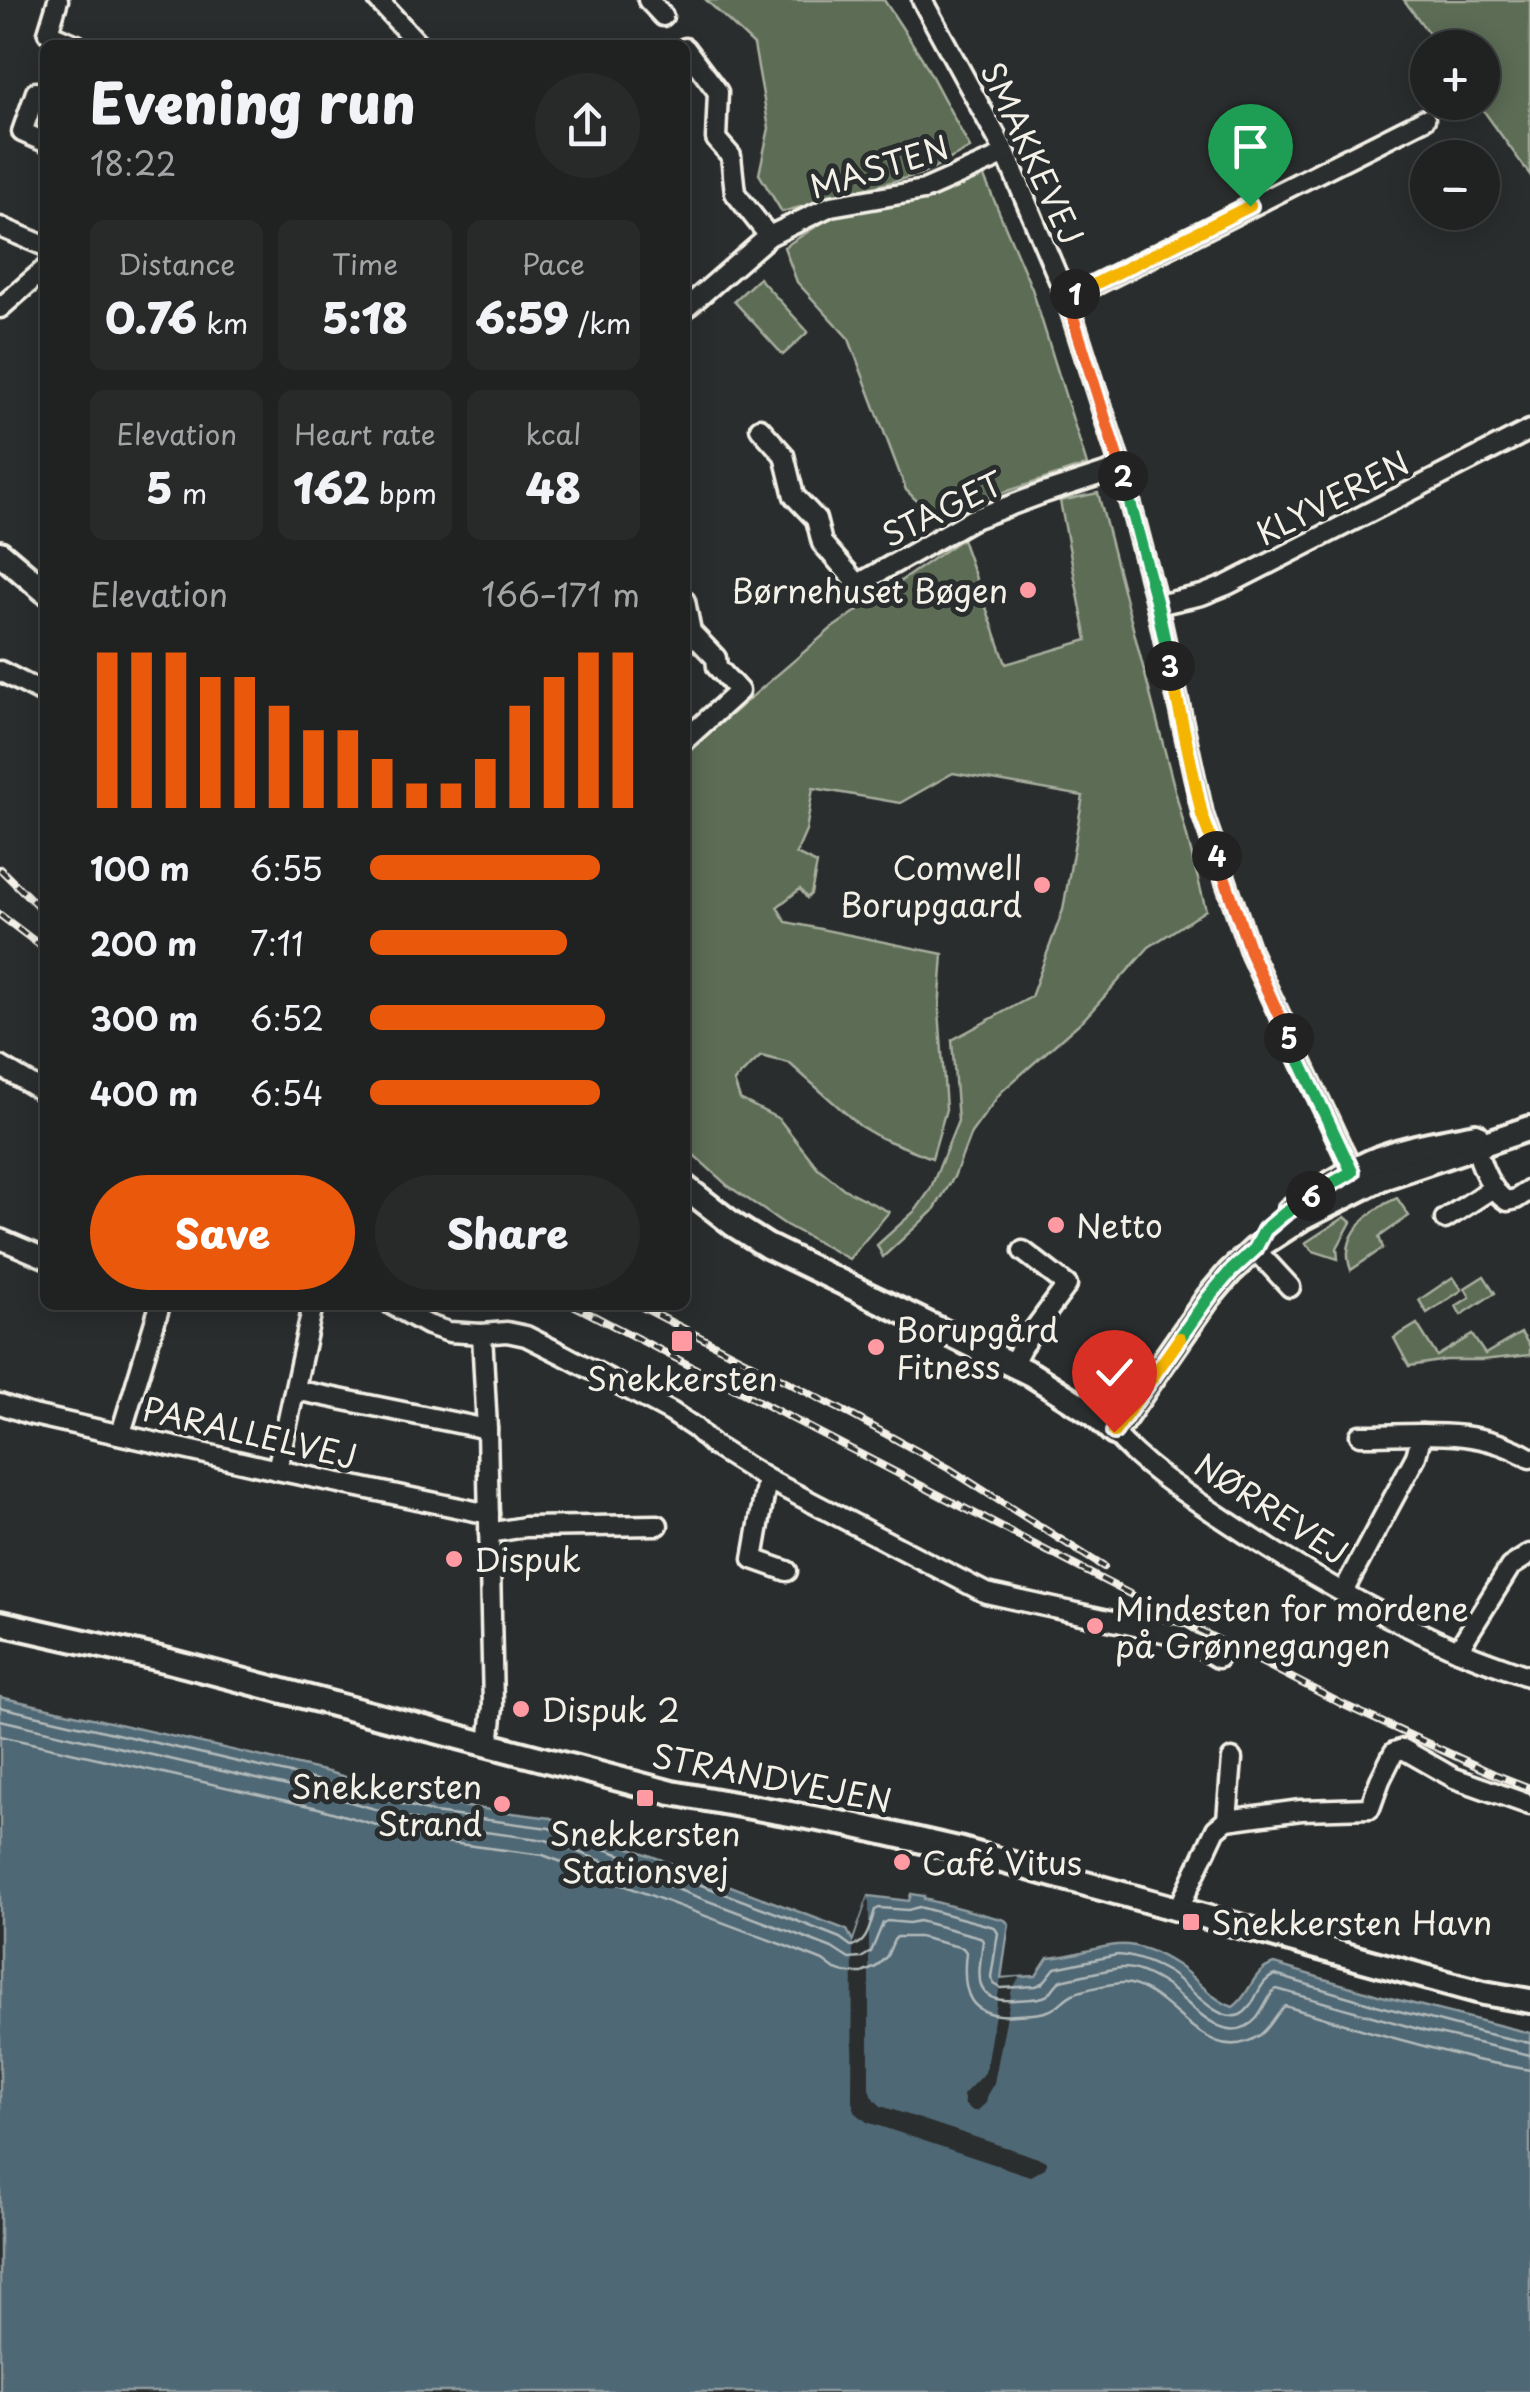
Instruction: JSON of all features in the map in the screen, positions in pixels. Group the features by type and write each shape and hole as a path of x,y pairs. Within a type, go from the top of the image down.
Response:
{"main road":[{"path":"0,553 40,588"},
{"path":"1114,1432 1208,1298 1255,1249 1265,1230 1284,1214 1356,1180 1382,1178 1530,1125"},
{"name":"NØRREVEJ","path":"690,1191 767,1246 1012,1364 1049,1384 1114,1432"},
{"name":"STRANDVEJEN","path":"0,1622 169,1661 672,1793 915,1838 1484,1993 1530,2001"}],"street":[{"path":"58,0 48,33 65,40"},
{"path":"378,0 414,40"},
{"path":"648,0 663,16"},
{"name":"SMAKKEVEJ","path":"925,1 1006,154 1067,298 1121,468 1157,605 1202,815 1258,971 1356,1180"},
{"path":"690,55 718,92 716,139 731,156 736,193 769,236"},
{"path":"36,92 22,132 40,140"},
{"path":"1067,298 1421,120"},
{"name":"MASTEN","path":"690,305 769,236 831,206 924,190 1006,154"},
{"path":"0,227 40,244"},
{"path":"5,298 40,273"},
{"name":"STAGET","path":"760,428 784,455 794,496 816,519 822,543 858,584 971,520 1121,468"},
{"name":"KLYVEREN","path":"1157,605 1227,585 1530,430"},
{"path":"690,623 692,632 738,691 690,735"},
{"path":"0,671 40,691"},
{"path":"0,1066 40,1090"},
{"path":"1475,1142 1500,1198 1516,1199 1530,1190"},
{"path":"1445,1219 1493,1188"},
{"path":"0,1239 40,1256"},
{"path":"1255,1249 1290,1288"},
{"path":"1012,1364 1066,1285 1023,1250"},
{"path":"121,1434 158,1310"},
{"path":"277,1470 312,1310"},
{"path":"401,1310 450,1332 526,1336 671,1412 714,1446 767,1479 986,1593 1181,1636 1218,1658"},
{"path":"482,1334 494,1706 490,1746"},
{"path":"294,1390 488,1429"},
{"name":"PARALLELVEJ","path":"0,1404 29,1414 277,1470 489,1514"},
{"name":"NØRREVEJ","path":"1114,1432 1149,1466 1188,1495 1342,1592 1458,1650 1530,1677"},
{"path":"1342,1592 1416,1456 1422,1434"},
{"path":"1360,1435 1460,1434 1488,1439 1530,1458"},
{"path":"767,1479 753,1560 787,1571"},
{"path":"489,1534 525,1528 658,1525"},
{"path":"1458,1650 1510,1567 1530,1554"},
{"path":"1179,1908 1216,1830 1227,1820 1301,1810 1370,1808 1394,1752 1403,1749 1454,1778 1530,1804"},
{"path":"1227,1820 1232,1759"}],"green space":[{"path":"706,0 884,0 922,58 970,148 924,173 782,212 759,174 769,128 754,45"},
{"path":"1404,0 1530,0 1530,175 1490,120 1500,120 1500,30 1426,30"},
{"path":"982,172 1032,289 1087,465 944,512 923,507 906,490 849,339 797,282 784,247 836,214"},
{"path":"759,278 808,332 783,355 734,301"},
{"path":"1098,493 1206,910 1149,947 1084,1019 1001,1092 971,1133 954,1177 934,1210 883,1257 877,1245 916,1210 930,1190 958,1121 952,1040 1031,997 1063,910 1083,796 953,773 900,803 813,788 806,831 796,854 817,864 811,894 807,898 800,889 777,907 786,922 943,954 939,1010 946,1109 932,1158 860,1126 789,1063 761,1056 734,1081 740,1099 779,1119 818,1168 844,1189 889,1212 849,1259 786,1225 727,1185 690,1152 690,750 832,628 962,539 1006,664 1087,640 1060,501"},
{"path":"1397,1198 1409,1216 1379,1237 1383,1248 1351,1270 1348,1258 1352,1235 1367,1217"},
{"path":"1345,1217 1351,1222 1337,1248 1338,1259 1313,1251 1305,1243"},
{"path":"1484,1276 1495,1293 1461,1315 1456,1306 1470,1297 1465,1288"},
{"path":"1453,1277 1462,1290 1427,1313 1419,1300"},
{"path":"1417,1324 1437,1356 1472,1335 1485,1354 1521,1333 1530,1346 1530,1355 1409,1366 1394,1338"}],"water":[{"path":"0,1697 328,1772 437,1803 551,1818 847,1930 853,1941 869,1896 909,1901 911,1894 924,1896 1009,1924 1001,1978 1036,1976 1048,1958 1125,1945 1170,1961 1233,2007 1260,1972 1274,1964 1530,2033 1530,2392 0,2392"}],"pier":[{"path":"869,1896 869,2089 873,2098 881,2106 1044,2160 1045,2168 1030,2176 867,2122 856,2113 852,2102 853,1943"},
{"path":"1020,1977 1012,1989 994,2083 986,2103 973,2111 965,2105 963,2095 985,2072 1001,1979"}],"railway":[{"path":"0,869 40,908"},
{"path":"0,915 40,945"},
{"path":"583,1310 1342,1704 1530,1788"},
{"path":"648,1310 948,1468 1104,1567"}],"place":[{"name":"Børnehuset Bøgen","path":"1028,590"},
{"name":"Comwell Borupgaard","path":"1042,885"},
{"name":"Netto","path":"1056,1225"},
{"name":"Snekkersten","path":"682,1341"},
{"name":"Borupgård Fitness","path":"876,1347"},
{"name":"Dispuk","path":"454,1559"},
{"name":"Mindesten for mordene på Grønnegangen","path":"1095,1626"},
{"name":"Dispuk 2","path":"521,1709"},
{"name":"Snekkersten Stationsvej","path":"645,1798"},
{"name":"Snekkersten Strand","path":"502,1804"},
{"name":"Café Vitus","path":"902,1862"},
{"name":"Snekkersten Havn","path":"1191,1922"}],"route":[{"path":"1114,1432 1208,1298 1255,1249 1265,1230 1352,1172 1251,954 1202,815 1157,605 1121,468 1067,298 1250,206"}]}
